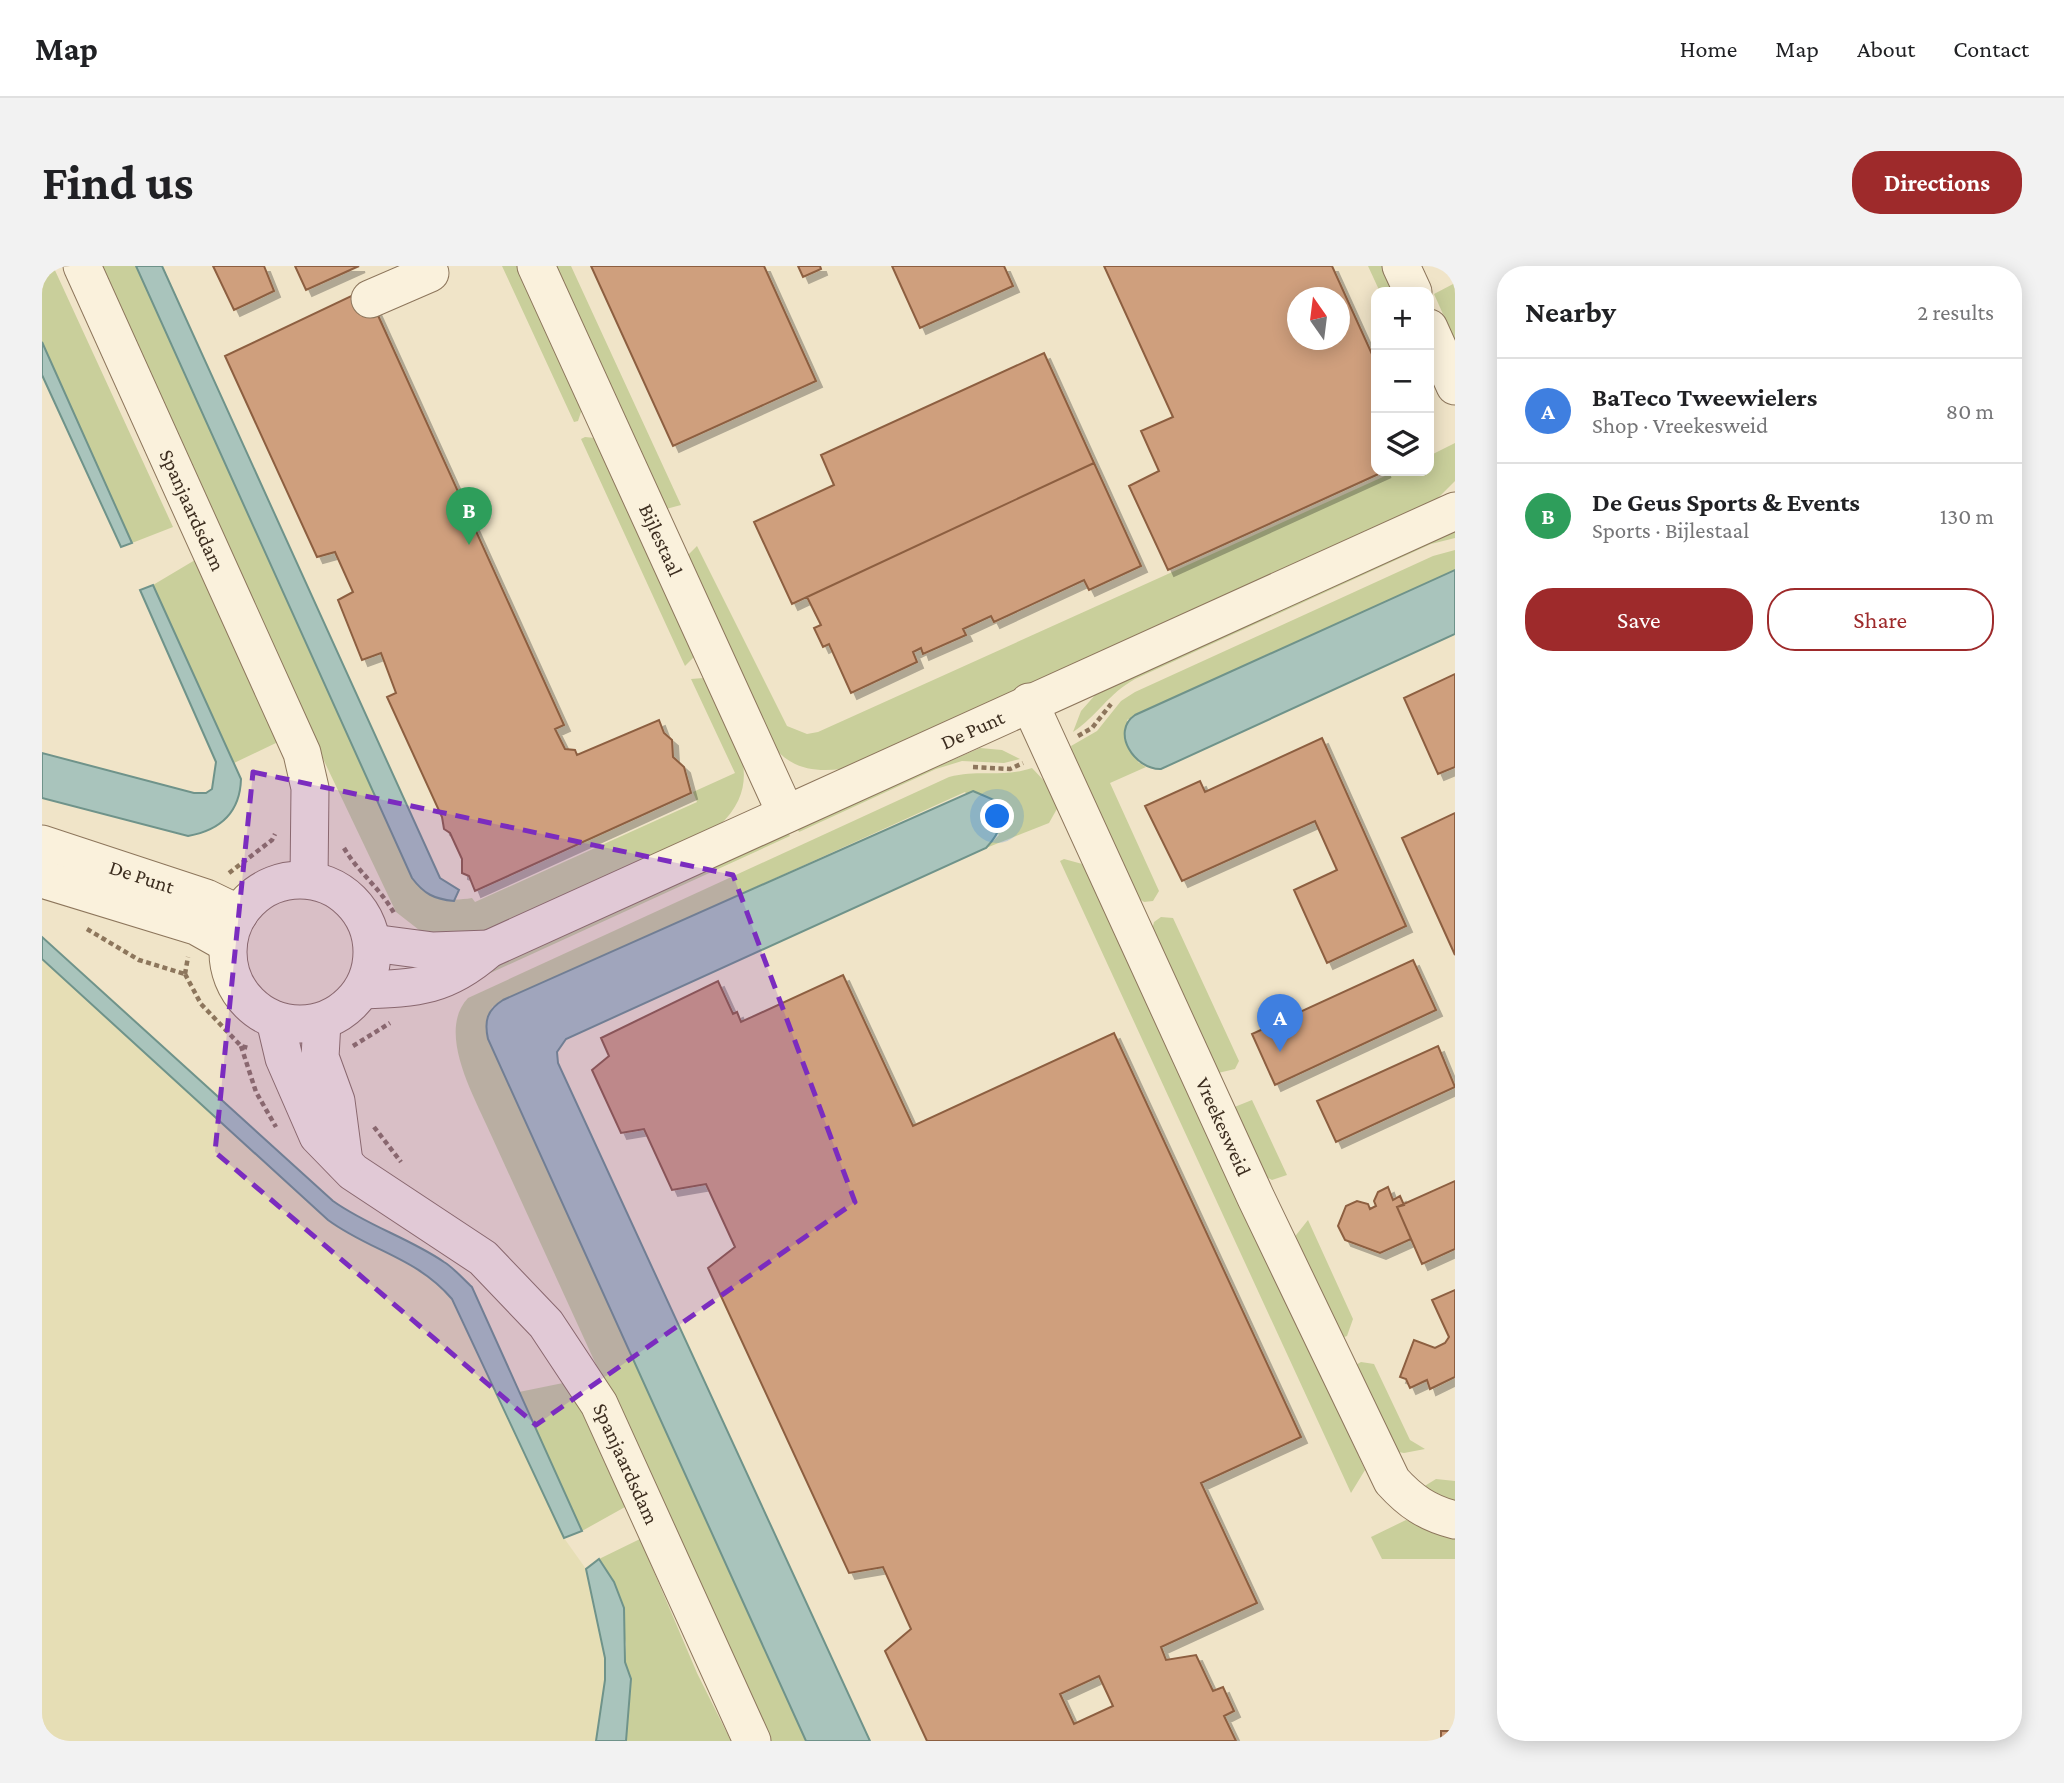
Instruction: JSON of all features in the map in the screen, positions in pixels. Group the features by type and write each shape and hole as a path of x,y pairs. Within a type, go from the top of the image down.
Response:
{"street":[{"name":"Spanjaardsdam","path":"82,266 302,753 310,788 309,880"},
{"name":"Bijlestaal","path":"536,266 786,814"},
{"path":"1401,266 1411,287"},
{"path":"370,299 430,273"},
{"path":"1434,339 1455,386"},
{"name":"De Punt","path":"362,990 429,985 465,970 489,949 1455,511"},
{"name":"Vreekesweid","path":"1029,702 1256,1198 1391,1481 1410,1501 1428,1512 1455,1520"},
{"name":"De Punt","path":"42,844 205,898 233,929"},
{"name":"De Punt","path":"42,878 196,926 233,929"},
{"path":"309,880 335,888 356,904 369,928 385,932 362,990 339,1014 322,1022 298,1025 275,1020 248,1003 232,976 233,929 257,894 281,882 309,880"},
{"name":"De Punt","path":"385,932 433,951 489,949"},
{"name":"Spanjaardsdam","path":"275,1020 284,1058 318,1136 352,1172 483,1258 546,1324 599,1404 752,1741"},
{"path":"322,1022 320,1057 336,1101 344,1162"}],"path":[{"path":"222,879 272,840 279,824"},
{"path":"342,844 352,862 383,894 385,932"},
{"path":"82,925 139,960 185,974 201,1004 241,1045 252,1049"},
{"path":"348,1050 395,1020"},
{"path":"367,1118 407,1169"}],"highlighted area":[{"path":"253,772 733,875 855,1202 536,1425 215,1152"}],"shaded area":[{"path":"42,959 328,1220 347,1233 410,1262 438,1283 451,1299 564,1538 586,1569 605,1658 605,1680 596,1741 42,1741"}],"green space":[{"path":"42,266 53,266 173,527 132,543 42,342"},
{"path":"95,266 144,266 412,878 424,891 446,899 472,898 475,902 697,802 693,792 735,773 691,679 703,678 709,683 741,756 744,774 742,791 734,808 719,826 487,931 423,933 396,912 194,488"},
{"path":"502,266 518,266 583,406 578,421 574,422"},
{"path":"551,266 571,266 681,505 666,509"},
{"path":"1368,266 1391,266 1401,287 1378,287"},
{"path":"1455,283 1455,341 1434,294"},
{"path":"595,438 693,647 693,658 685,666 581,439"},
{"path":"1455,443 1455,481 1435,501 841,769 805,768 789,761 775,748 688,555 697,546 787,726 807,734 818,732 1385,476 1434,476 1434,454"},
{"path":"1455,530 1455,538 1431,544 1135,679 1117,691 1073,732 1081,711 1096,694"},
{"path":"1455,550 1455,570 1127,720 1138,762 1146,767 1110,783 1159,891 1153,901 1144,902 1138,898 1073,758 1071,746 1097,731 1121,701 1135,692 1433,556"},
{"path":"195,560 278,742 234,763 153,585"},
{"path":"980,748 1002,750 1020,759 1004,763 962,761 936,769 799,832 797,828"},
{"path":"1032,768 1049,786 1058,807 1049,823 986,848 999,835 965,792 492,1007 488,1039 806,1741 768,1741 469,1086 457,1048 459,1013 468,998 949,777"},
{"path":"788,832 790,836 486,975 496,964"},
{"path":"1064,859 1086,865 1365,1470 1351,1493 1060,861"},
{"path":"1161,917 1173,918 1239,1061 1235,1069 1218,1073 1152,930 1154,922"},
{"path":"1252,1100 1287,1175 1272,1180 1263,1175 1232,1108"},
{"path":"1308,1220 1353,1319 1347,1336 1339,1339 1293,1239"},
{"path":"1361,1362 1374,1364 1410,1440 1425,1449 1404,1453 1393,1451 1352,1367"},
{"path":"568,1382 625,1507 582,1531 519,1392"},
{"path":"1436,1479 1455,1481 1455,1503 1423,1487"},
{"path":"1406,1520 1455,1536 1455,1559 1382,1559 1371,1537"},
{"path":"640,1539 697,1673 731,1741 626,1741 631,1679 625,1662 626,1644 614,1582 599,1559"}],"water":[{"path":"136,266 162,266 440,878 459,890 454,901 430,895 412,878"},
{"path":"42,342 132,543 121,547 42,375"},
{"path":"1455,570 1455,634 1161,769 1142,763 1129,749 1125,731 1128,722 1135,715"},
{"path":"153,585 241,779 237,801 226,818 210,829 188,836 42,798 42,753 194,793 206,793 212,789 216,762 140,590"},
{"path":"973,791 994,800 999,814 998,831 986,848 566,1039 557,1052 558,1063 870,1741 806,1741 488,1039 487,1021 493,1008 503,1000"},
{"path":"42,937 333,1201 360,1218 431,1254 451,1267 472,1287 582,1531 564,1538 452,1299 423,1273 328,1220 42,959"},
{"path":"599,1559 614,1582 624,1608 625,1662 631,1679 626,1741 596,1741 605,1680 605,1658 586,1569"}],"building":[{"path":"213,266 264,266 274,291 234,310"},
{"path":"295,266 359,266 306,290"},
{"path":"591,266 764,266 816,381 673,446"},
{"path":"798,266 820,266 821,269 803,277"},
{"path":"892,266 1004,266 1013,286 920,328"},
{"path":"1104,266 1332,266 1342,287 1287,287 1287,350 1350,350 1350,306 1371,352 1371,476 1374,476 1168,570 1129,486 1159,471 1141,431 1173,417"},
{"path":"366,289 564,725 555,729 565,749 575,750 577,755 659,720 664,733 672,740 673,757 684,767 691,793 475,891 469,876 462,873 462,859 450,833 444,829 442,817 387,697 396,693 381,653 362,660 338,600 353,592 335,552 317,557 225,356"},
{"path":"1044,353 1094,463 792,604 754,522 834,485 821,455"},
{"path":"1094,463 1141,566 1089,590 1084,580 994,622 991,616 963,629 966,635 923,654 921,648 913,652 917,662 851,693 829,644 823,647 814,628 821,625 807,597"},
{"path":"1455,674 1455,767 1438,774 1404,698"},
{"path":"1322,738 1406,926 1327,963 1294,890 1337,870 1315,821 1182,881 1145,806 1200,781 1205,792"},
{"path":"1455,813 1455,955 1402,838"},
{"path":"1413,960 1436,1010 1275,1085 1252,1034"},
{"path":"843,975 913,1126 1114,1033 1301,1437 1201,1483 1257,1603 1161,1647 1166,1660 1196,1655 1213,1691 1223,1687 1234,1711 1224,1716 1236,1741 927,1741 885,1651 911,1629 883,1567 849,1573 708,1268 735,1247 706,1184 672,1190 644,1129 621,1133 592,1070 609,1056 601,1038 718,981 733,1014 737,1012 741,1022","holes":["1099,1676 1113,1706 1074,1724 1060,1694"]},
{"path":"1438,1046 1455,1087 1336,1142 1317,1101"},
{"path":"1455,1181 1455,1249 1422,1264 1397,1207"},
{"path":"1388,1187 1393,1200 1400,1196 1404,1205 1397,1207 1411,1239 1380,1253 1345,1240 1338,1226 1346,1206 1357,1201 1368,1204 1370,1209 1376,1206 1374,1201 1378,1192"},
{"path":"1455,1290 1455,1377 1430,1389 1427,1380 1410,1388 1406,1379 1400,1377 1414,1340 1435,1348 1445,1343 1449,1337 1432,1300"},
{"path":"1441,1731 1455,1731 1455,1741 1441,1741"}],"place":[{"name":"De Geus Sports & Events","path":"469,545"},
{"name":"BaTeco Tweewielers","path":"1280,1052"}]}
